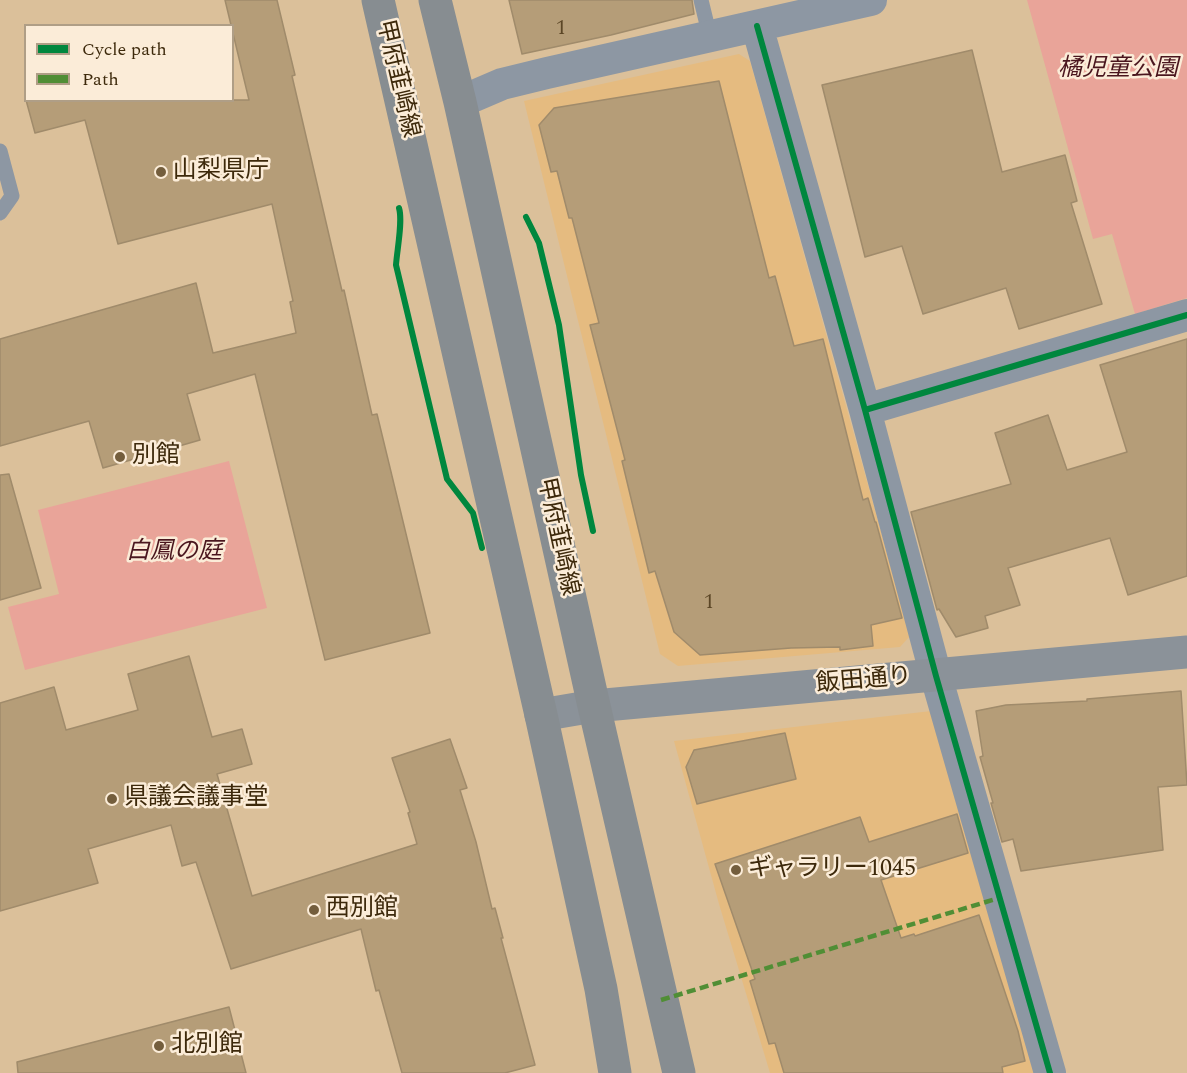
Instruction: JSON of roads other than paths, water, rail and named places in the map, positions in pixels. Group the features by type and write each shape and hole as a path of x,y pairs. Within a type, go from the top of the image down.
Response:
{"main road":[{"name":"甲府韮崎線","path":"378,0 541,715 601,989 615,1073"},
{"name":"甲府韮崎線","path":"435,0 679,1073"},
{"name":"飯田通り","path":"541,715 594,706 1187,652"}],"street":[{"path":"460,102 501,84 868,0"},
{"path":"757,26 866,410 936,676 1050,1073"},
{"path":"866,410 1187,315"}],"lane":[{"path":"701,0 710,38"},
{"path":"0,151 12,196 0,213"}],"place":[{"name":"山梨県庁","path":"161,172"},
{"name":"別館","path":"120,457"},
{"name":"県議会議事堂","path":"112,799"},
{"name":"ギャラリー1045","path":"736,870"},
{"name":"西別館","path":"314,910"},
{"name":"北別館","path":"159,1046"}],"park label":[{"name":"橘児童公園","path":"1118,70"},
{"name":"白鳳の庭","path":"174,553"}]}
